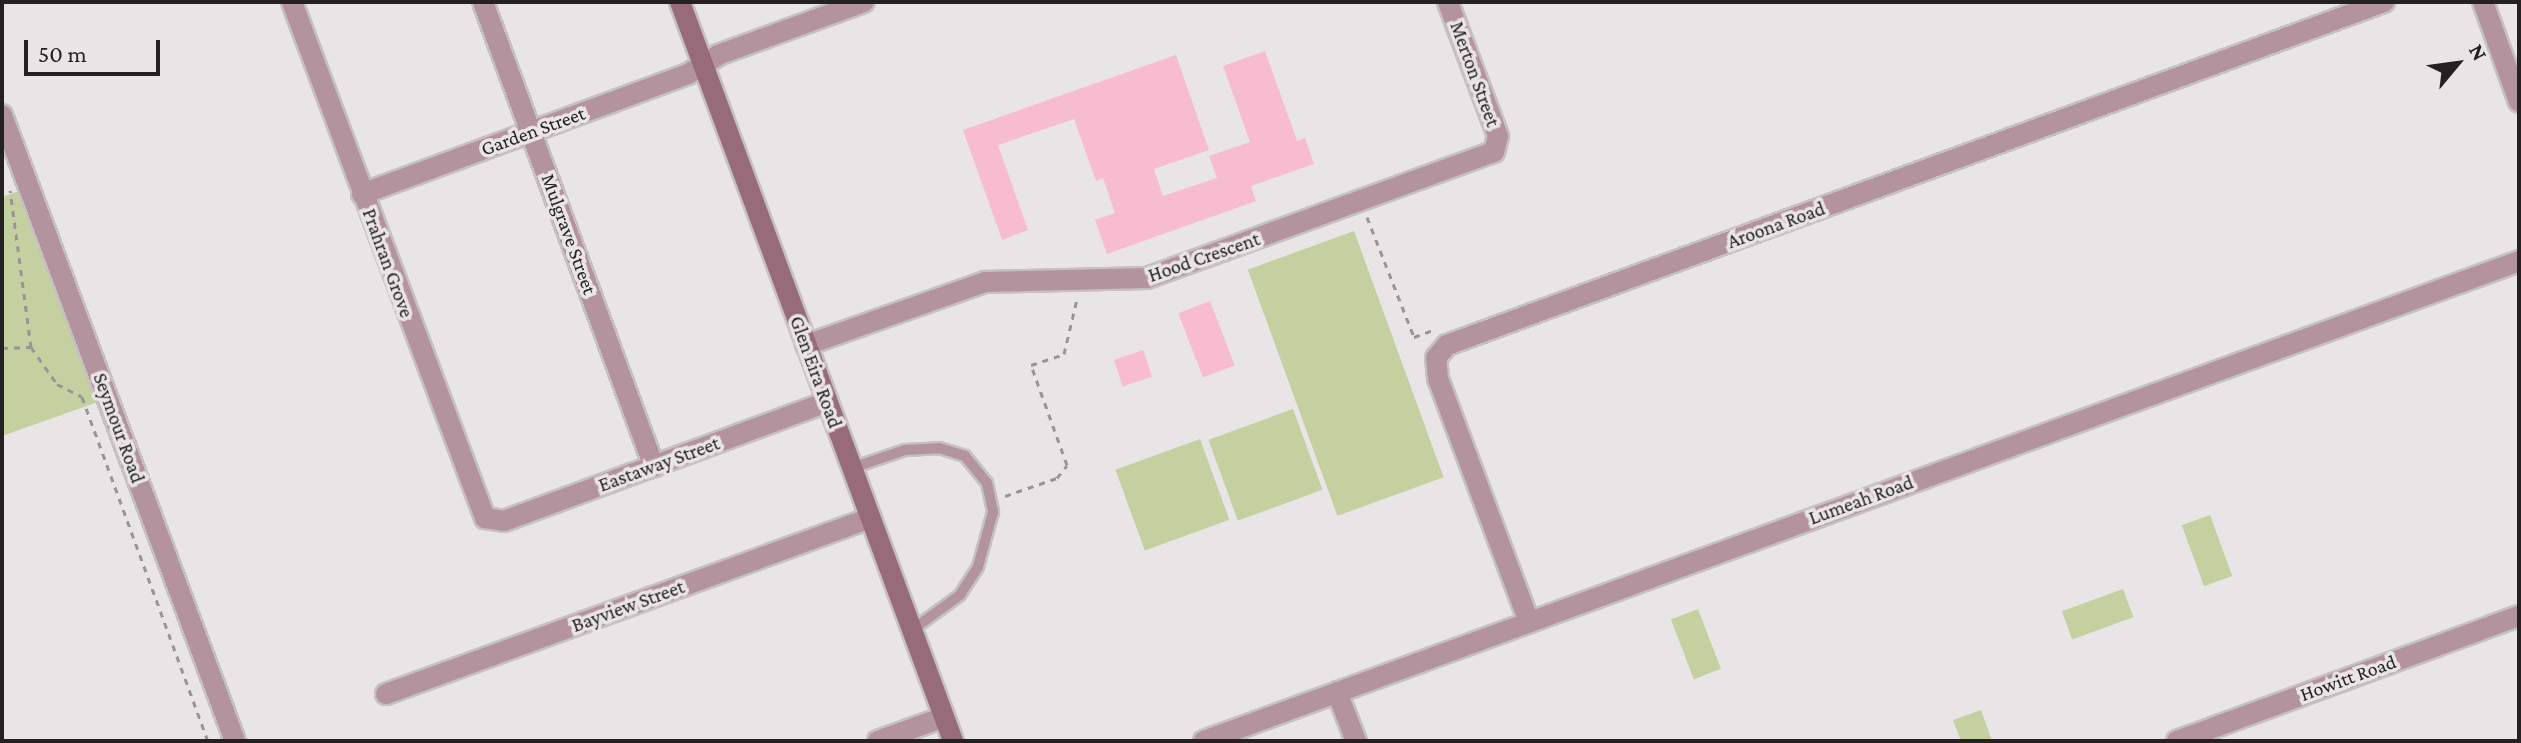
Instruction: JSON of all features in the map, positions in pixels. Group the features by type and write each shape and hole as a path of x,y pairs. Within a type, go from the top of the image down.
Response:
{"main road":[{"name":"Glen Eira Road","path":"680,2 953,741"}],"street":[{"name":"Prahran Grove","path":"292,2 478,508 490,520"},
{"name":"Mulgrave Street","path":"483,2 654,466"},
{"name":"Garden Street","path":"362,194 531,132 864,2"},
{"name":"Merton Street","path":"1448,2 1498,146"},
{"name":"Aroona Road","path":"1529,622 1438,379 1436,358 1447,345 2384,2"},
{"path":"2483,2 2519,102"},
{"name":"Seymour Road","path":"2,115 235,741"},
{"name":"Hood Crescent","path":"806,345 985,282 1147,278 1486,156 1498,146"},
{"name":"Lumeah Road","path":"1204,741 2519,261"},
{"name":"Eastaway Street","path":"490,520 504,521 827,402"},
{"name":"Bayview Street","path":"386,694 870,518"},
{"name":"Howitt Road","path":"2177,741 2519,616"},
{"path":"1337,692 1356,741"},
{"path":"878,741 944,717"}],"lane":[{"path":"852,468 905,450 953,451 981,472 992,500 989,532 970,582 949,606 912,630"}],"path":[{"path":"27,183 6,191 31,347 57,384 82,397 208,741"},
{"path":"1362,202 1414,337"},
{"path":"2,220 10,219"},
{"path":"992,500 1057,478 1067,465 1031,365 1064,354 1079,279"},
{"path":"2,348 31,347"}],"green space":[{"path":"19,191 98,402 2,436 2,197"},
{"path":"1354,231 1444,477 1337,516 1248,270"},
{"path":"1293,409 1322,490 1238,521 1208,440"},
{"path":"1200,439 1229,520 1145,551 1115,470"},
{"path":"2210,515 2232,576 2204,586 2182,525"},
{"path":"2123,589 2133,617 2072,639 2062,611"},
{"path":"1698,609 1721,669 1694,679 1671,619"},
{"path":"1981,710 1992,741 1961,741 1953,720"}],"building":[{"path":"1265,51 1297,141 1305,138 1314,164 1251,186 1256,201 1107,254 1095,220 1115,213 1103,178 1096,181 1074,119 998,145 1028,230 1002,240 963,130 1176,55 1209,150 1154,169 1163,196 1217,178 1209,156 1250,142 1223,66"},
{"path":"1210,301 1235,365 1203,378 1178,313"},
{"path":"1143,350 1152,376 1123,387 1114,360"}]}
